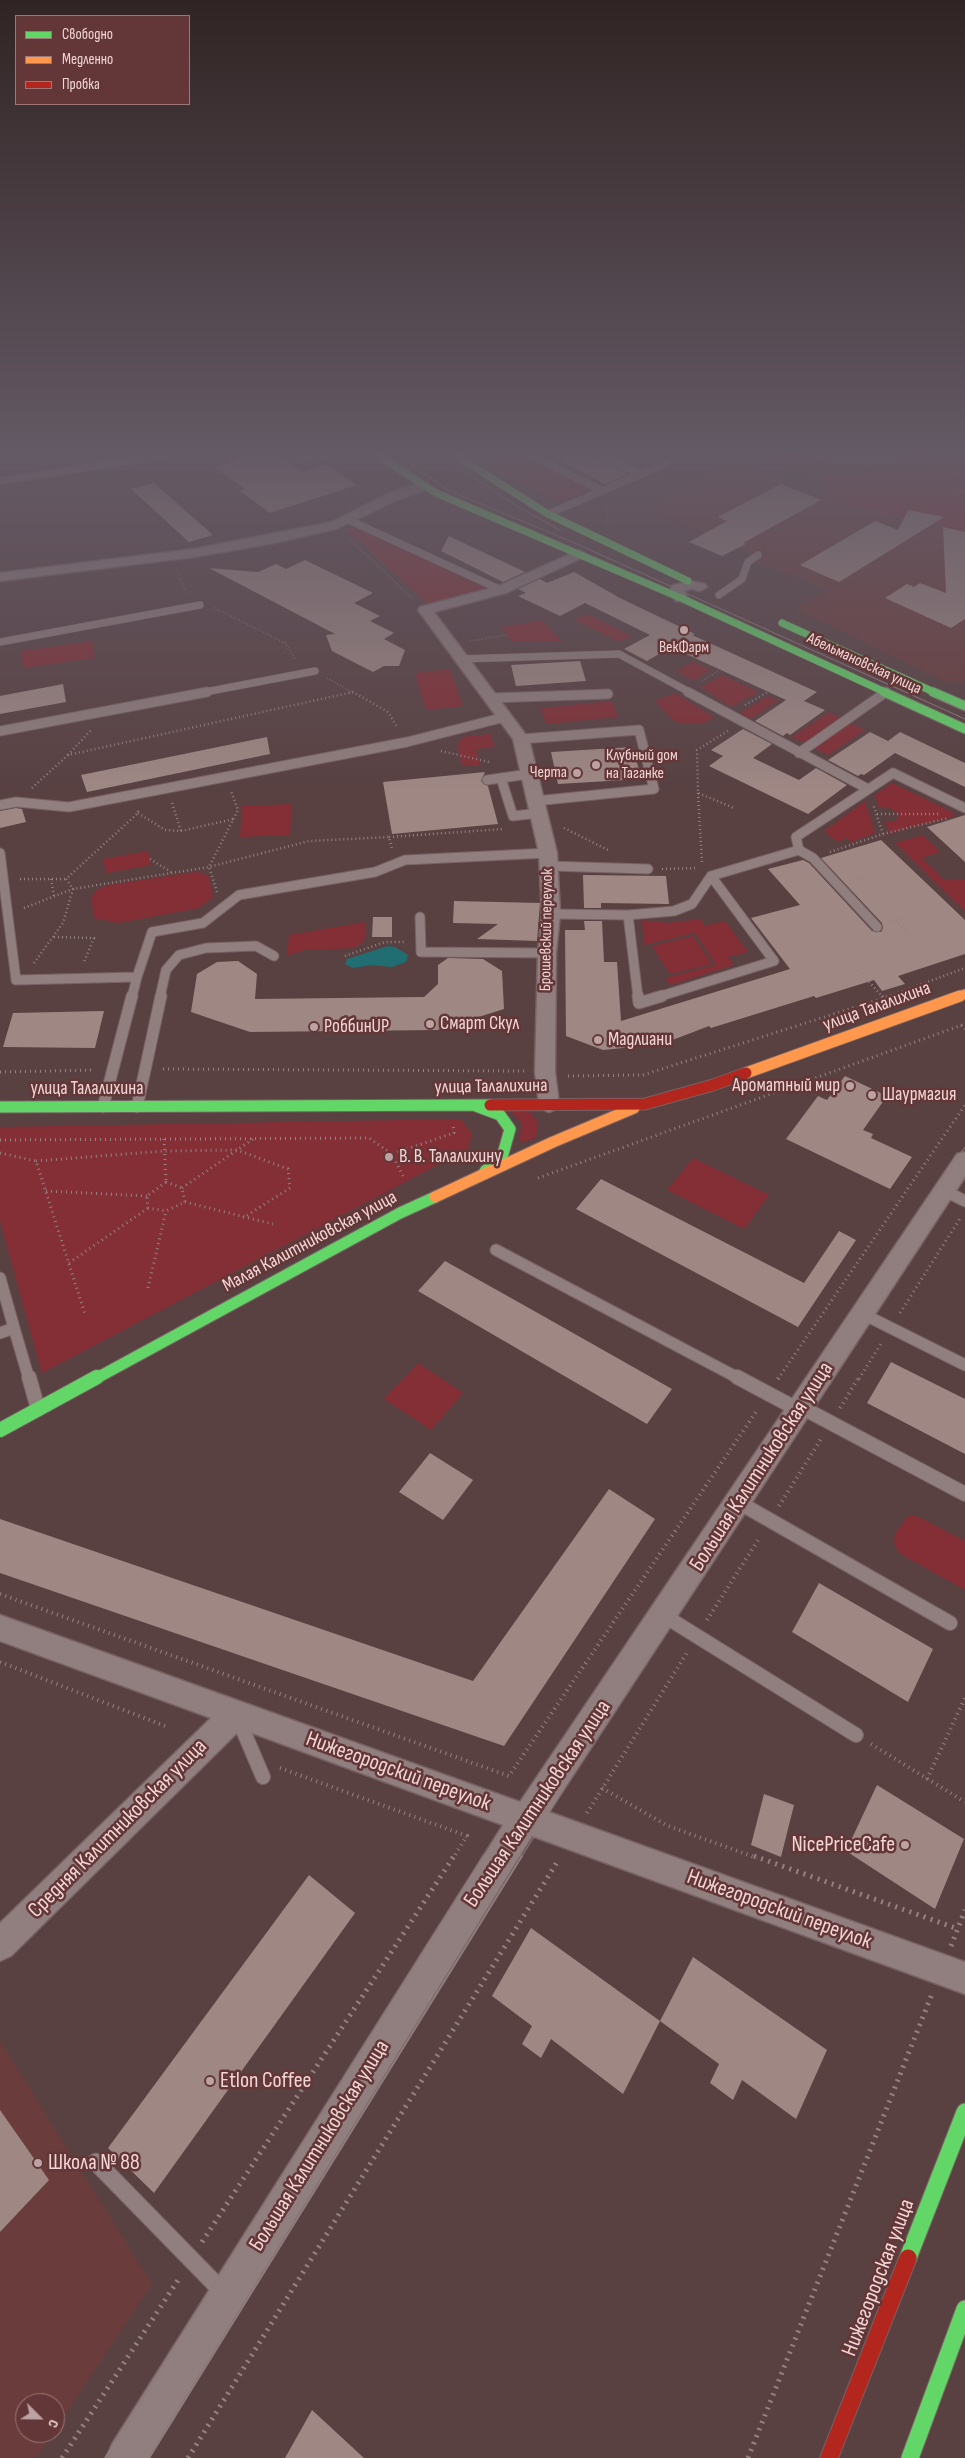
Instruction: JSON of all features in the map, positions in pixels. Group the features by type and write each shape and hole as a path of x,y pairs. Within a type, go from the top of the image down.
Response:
{"main road":[{"name":"Абельмановская улица","path":"604,565 963,725"},
{"path":"654,565 724,597"},
{"name":"Абельмановская улица","path":"774,620 965,706"},
{"name":"улица Талалихина","path":"0,1107 474,1105 555,1116 645,1104 713,1085 965,994"},
{"name":"Малая Калитниковская улица","path":"0,1430 400,1213 553,1142 645,1104"},
{"path":"474,1105 500,1115 510,1129 507,1146 503,1154 477,1178"},
{"path":"553,1142 555,1116"},
{"name":"Нижегородская улица","path":"829,2458 965,2112"},
{"path":"910,2458 965,2308"}],"street":[{"path":"0,577 100,565"},
{"path":"425,610 501,590 556,565"},
{"path":"681,598 676,592 678,588 686,585 700,587"},
{"name":"Брошевский переулок","path":"425,610 464,650 491,698 520,739 529,773 548,860 551,914 546,953 545,1072 555,1116"},
{"name":"Большая Калитниковская улица","path":"126,2458 526,1818 663,1616 863,1314 955,1196 965,1160"},
{"name":"Нижегородский переулок","path":"0,1628 954,1973"},
{"name":"Средняя Калитниковская улица","path":"0,1945 236,1714"}],"lane":[{"path":"446,565 501,590"},
{"path":"724,597 742,579 747,565"},
{"path":"0,642 200,605"},
{"path":"464,650 619,654 741,722 868,789"},
{"path":"0,731 315,671"},
{"path":"799,753 886,692"},
{"path":"491,698 608,694"},
{"path":"0,805 16,802 69,807 407,742 505,717"},
{"path":"501,778 513,816 538,814 654,789 639,730 520,739"},
{"path":"486,780 529,773"},
{"path":"799,850 796,837 893,773 965,808"},
{"path":"551,914 628,915 674,911 692,904 711,876 799,850 813,858 877,927"},
{"path":"0,853 16,980 138,977"},
{"path":"103,1107 152,932 203,923 239,895 375,872 405,860 548,860 648,869"},
{"path":"628,915 639,1003 774,961 711,876"},
{"path":"420,917 421,952 546,953"},
{"path":"137,1107 166,970 179,955 206,948 256,946 274,956"},
{"path":"496,1250 965,1494"},
{"path":"0,1278 38,1409"},
{"path":"863,1314 965,1365"},
{"path":"0,1333 14,1328"},
{"path":"738,1502 950,1623"},
{"path":"663,1616 856,1734"},
{"path":"236,1714 263,1778"},
{"path":"96,2162 227,2296"}],"path":[{"path":"174,565 187,594"},
{"path":"378,565 425,610"},
{"path":"210,605 285,643 294,659 388,712 407,742 529,773"},
{"path":"464,650 507,635"},
{"path":"16,802 68,755 353,692"},
{"path":"564,828 648,869 702,868 697,750 741,722"},
{"path":"221,908 209,867 238,810 226,776"},
{"path":"168,788 181,831"},
{"path":"868,789 883,834"},
{"path":"698,793 734,808"},
{"path":"3,880 66,879 138,813 138,794"},
{"path":"138,813 165,830 181,831 234,819"},
{"path":"8,914 73,889 209,867 309,841 389,837 538,814"},
{"path":"813,858 883,834 954,815 877,814"},
{"path":"389,837 396,864"},
{"path":"150,859 172,872"},
{"path":"51,879 54,896"},
{"path":"66,879 73,889"},
{"path":"16,980 41,957 63,924 73,889"},
{"path":"896,921 910,935"},
{"path":"54,937 94,938 78,978"},
{"path":"345,956 385,942"},
{"path":"144,1069 456,1068 545,1072 566,1076 643,1075 884,998 965,968"},
{"path":"858,970 884,998"},
{"path":"533,1179 963,1024 965,1029"},
{"path":"0,1072 113,1070"},
{"path":"0,1594 509,1776 965,1105"},
{"path":"392,1154 454,1132 453,1123"},
{"path":"0,1140 370,1138 392,1154 402,1176"},
{"path":"164,1139 166,1182"},
{"path":"182,1188 253,1139"},
{"path":"0,1153 36,1161 164,1151 237,1150 288,1168 290,1188 243,1218"},
{"path":"36,1161 85,1314"},
{"path":"166,1182 182,1188"},
{"path":"46,1191 148,1196 166,1182"},
{"path":"182,1188 185,1202"},
{"path":"148,1196 148,1208"},
{"path":"69,1263 148,1208 166,1211 185,1202 273,1224"},
{"path":"148,1288 166,1211"},
{"path":"0,1662 166,1726"},
{"path":"927,1779 965,1698"},
{"path":"856,1734 965,1802"},
{"path":"62,2458 467,1836 256,1760"},
{"path":"602,1788 668,1826 958,1929"},
{"path":"748,2458 954,1973 958,1929 965,1910"}],"shaded area":[{"path":"385,565 436,565 488,589 428,604"},
{"path":"764,565 965,565 965,683 946,682 796,609 827,590"},
{"path":"587,614 632,636 619,642 575,620"},
{"path":"542,620 562,641 512,641 500,627"},
{"path":"92,641 95,658 23,668 21,651"},
{"path":"693,661 711,670 693,681 677,671"},
{"path":"450,669 463,706 426,710 415,673"},
{"path":"722,675 758,692 731,707 701,687"},
{"path":"675,693 714,717 704,723 674,722 655,701"},
{"path":"768,696 778,701 750,719 740,713"},
{"path":"612,701 618,717 546,724 540,708"},
{"path":"829,712 842,719 805,743 791,737"},
{"path":"851,723 865,730 828,755 814,748"},
{"path":"491,734 494,747 476,749 480,765 462,766 458,748 459,740 467,736"},
{"path":"892,783 952,812 955,816 890,833 885,822 896,821 899,814 890,808 879,808 875,795"},
{"path":"865,801 875,833 851,842 847,838 837,842 824,831"},
{"path":"292,804 290,835 240,837 242,806"},
{"path":"923,835 940,852 922,858 944,880 965,879 965,911 895,843"},
{"path":"148,851 151,865 106,873 103,859"},
{"path":"195,872 204,873 209,877 213,897 199,908 118,923 94,918 91,898 96,890 108,885"},
{"path":"700,919 705,926 725,921 748,952 728,957 734,965 670,985 665,978 716,965 695,933 644,945 642,920 669,923"},
{"path":"365,922 366,936 362,943 354,948 305,950 287,956 289,935"},
{"path":"693,936 712,964 670,974 652,946"},
{"path":"510,1111 530,1112 538,1122 538,1130 534,1139 519,1143 522,1123"},
{"path":"460,1119 472,1133 468,1149 42,1373 0,1221 0,1127"},
{"path":"693,1158 769,1195 744,1229 667,1190"},
{"path":"418,1363 463,1393 431,1430 384,1399"},
{"path":"915,1515 965,1541 965,1590 904,1556 897,1550 894,1542 895,1534 907,1517"},
{"name":"Школа № 88","path":"0,2041 152,2284 65,2415 65,2393 15,2393 15,2443 46,2443 36,2458 0,2458"}],"water":[{"path":"388,946 395,947 408,955 406,962 392,967 371,965 353,968 345,964 347,959"}],"building":[{"path":"277,565 286,569 295,565 315,565 373,593 354,603 380,616 370,621 394,633 384,639 405,650 399,666 384,666 373,672 332,651 326,635 335,634 209,568 258,572"},
{"path":"468,565 510,565 525,572 503,582"},
{"path":"800,565 867,565 839,582"},
{"path":"945,565 965,565 965,619 951,628 885,598 907,584 914,587 920,583 946,593"},
{"path":"574,572 620,598 695,634 692,635 817,692 804,701 825,710 790,735 787,733 783,736 755,721 786,700 671,647 647,661 624,649 650,635 585,603 560,616 518,596 526,593 518,589 540,579 547,583"},
{"path":"580,661 586,681 516,686 511,665"},
{"path":"63,684 66,702 0,714 0,696"},
{"path":"743,729 772,744 753,758 799,780 816,768 847,785 808,814 709,766 723,756 711,750"},
{"path":"870,732 888,741 900,732 965,763 965,787 895,753 864,775 858,776 828,760"},
{"path":"267,737 270,754 87,792 81,775"},
{"name":"Клубный дом на Таганке","path":"632,747 642,779 558,784 551,752"},
{"path":"485,772 481,781 488,786 498,824 392,834 383,782"},
{"path":"16,808 22,809 26,822 0,828 0,811"},
{"path":"965,815 965,862 927,827"},
{"path":"881,840 965,920 965,954 898,976 905,984 882,991 874,980 816,998 814,996 711,1028 709,1026 662,1044 603,1050 566,1036 565,930 585,930 584,921 602,921 604,962 617,962 621,1021 790,969 751,918 800,905 768,869 803,860 809,863 872,931 881,932 883,928 882,923 821,858"},
{"path":"583,875 666,876 669,904 601,903 601,908 584,908"},
{"path":"454,901 540,903 537,941 477,939 498,924 453,923"},
{"path":"373,917 392,917 392,937 372,937"},
{"path":"448,958 483,959 502,971 504,1009 437,1030 250,1032 191,1012 197,974 217,962 238,961 257,974 255,999 424,997 438,984 438,965"},
{"path":"104,1011 95,1048 3,1047 13,1013"},
{"path":"845,1076 887,1096 863,1130 873,1134 871,1138 912,1157 890,1189 786,1139 818,1096 827,1100"},
{"path":"601,1179 804,1283 839,1231 856,1240 798,1327 576,1209"},
{"path":"445,1261 672,1389 647,1424 418,1291"},
{"path":"891,1362 965,1399 965,1454 867,1403"},
{"path":"430,1453 473,1480 443,1520 399,1492"},
{"path":"609,1489 655,1519 504,1746 0,1573 0,1519 473,1681"},
{"path":"819,1583 933,1649 908,1702 792,1632"},
{"name":"NicePriceCafe","path":"877,1785 964,1839 935,1909 846,1851"},
{"path":"764,1794 794,1805 781,1857 751,1845"},
{"path":"309,1875 355,1913 154,2193 108,2148"},
{"path":"531,1928 660,2021 623,2094 551,2039 541,2058 522,2044 532,2026 492,1996"},
{"path":"693,1957 827,2050 796,2119 742,2080 733,2100 710,2083 719,2064 660,2021"},
{"path":"0,2110 49,2180 0,2232"},
{"path":"312,2410 364,2458 285,2458"}],"tram line":[{"path":"623,565 965,719"},
{"path":"938,699 965,711"},
{"path":"483,1858 563,1746 965,1147"},
{"path":"521,1858 582,1759 965,1174"},
{"path":"105,2458 484,1856"},
{"path":"149,2458 522,1856"}],"traffic: fast":[{"path":"603,565 681,598 965,729"},
{"path":"654,565 688,581"},
{"path":"782,623 965,706"},
{"path":"0,1107 490,1105"},
{"path":"476,1106 500,1115 510,1129 503,1154 485,1171"},
{"path":"0,1430 400,1213 435,1197"},
{"path":"908,2258 965,2112"},
{"path":"910,2458 965,2309"}],"traffic: slow":[{"path":"746,1073 965,994"},
{"path":"435,1197 553,1142 634,1108"}],"traffic: jam":[{"path":"490,1105 645,1104 713,1085 746,1073"},
{"path":"829,2458 908,2258"}],"place":[{"name":"ВекФарм","path":"684,630"},
{"name":"Клубный дом на Таганке","path":"596,765"},
{"name":"Черта","path":"577,773"},
{"name":"Смарт Скул","path":"430,1024"},
{"name":"РоббинUP","path":"314,1027"},
{"name":"Мадлиани","path":"598,1040"},
{"name":"Ароматный мир","path":"850,1086"},
{"name":"Шаурмагия","path":"872,1095"},
{"name":"В. В. Талалихину","path":"389,1157"},
{"name":"NicePriceCafe","path":"905,1845"},
{"name":"Etlon Coffee","path":"210,2081"},
{"name":"Школа № 88","path":"38,2163"}]}
